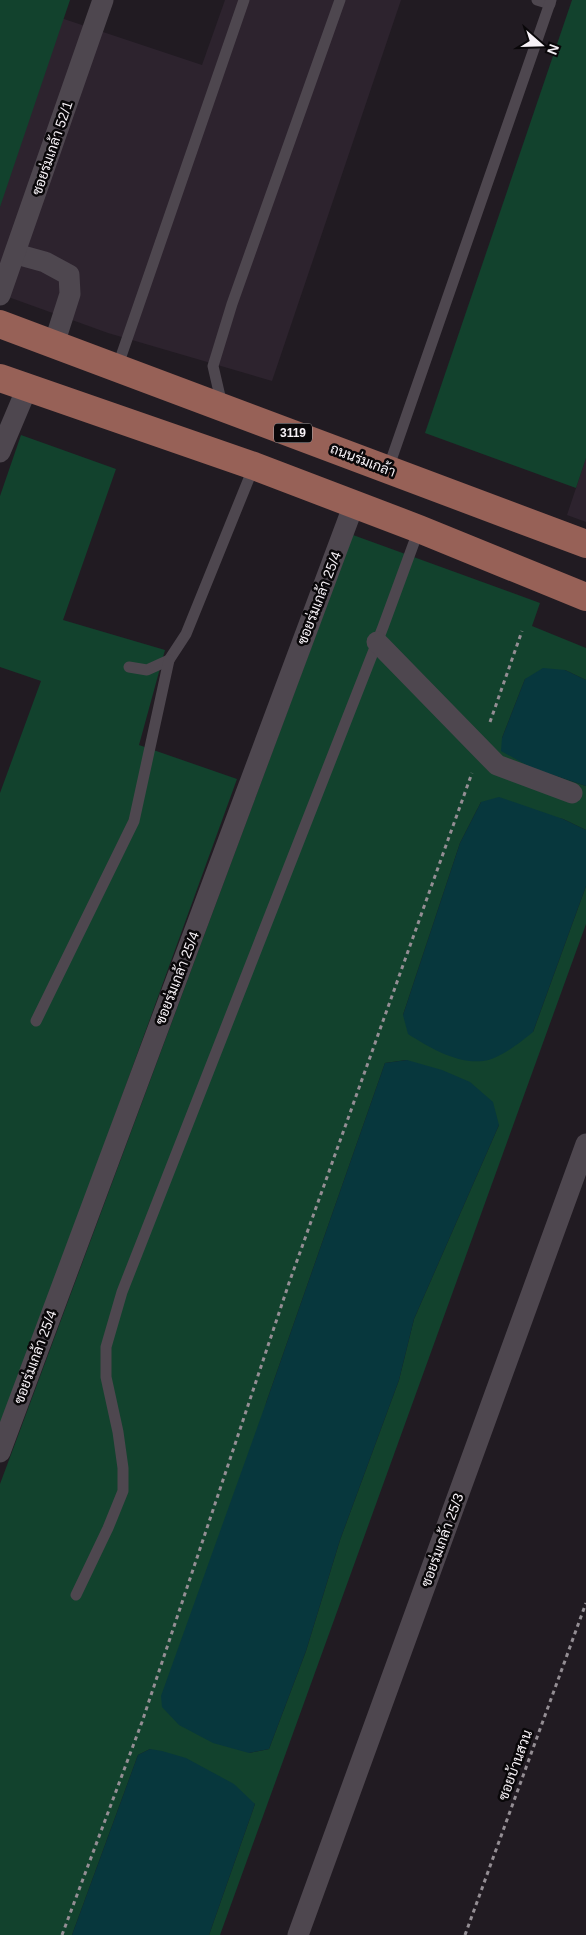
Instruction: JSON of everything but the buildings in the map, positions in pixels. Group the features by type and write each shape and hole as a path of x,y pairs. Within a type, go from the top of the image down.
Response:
{"main road":[{"name":"ถนนร่มเกล้า","path":"0,324 223,406 586,544"},
{"path":"0,378 254,466 419,529 586,597"}],"street":[{"name":"ซอยร่มเกล้า 52/1","path":"0,295 16,254 103,0"},
{"path":"16,254 45,262 68,275 70,294 54,344"},
{"path":"0,452 27,388"},
{"name":"ซอยร่มเกล้า 25/4","path":"0,1452 354,504"},
{"path":"377,642 497,765 572,793"},
{"name":"ซอยร่มเกล้า 25/3","path":"298,1935 586,1144"}],"lane":[{"path":"117,368 244,0"},
{"path":"223,406 213,366 232,304 340,0"},
{"path":"388,469 551,2 537,0"},
{"path":"36,1021 134,821 169,660 186,634 254,466"},
{"path":"76,1595 108,1528 123,1491 123,1468 118,1432 106,1377 106,1347 122,1292 377,642 419,529"},
{"path":"129,667 147,670 169,660"}],"path":[{"path":"62,1935 142,1722 289,1283 522,631"},
{"name":"ซอยบ้านสวน","path":"465,1935 586,1602"}],"shaded area":[{"path":"225,0 401,0 272,381 108,333 0,294 0,205 61,18 202,65"},
{"path":"586,458 586,522 567,515"}],"green space":[{"path":"0,0 70,0 0,207"},
{"path":"572,0 586,0 586,458 576,488 425,433"},
{"path":"21,435 116,469 63,620 165,650 139,745 237,779 85,1198 0,1424 0,793 41,681 0,667 0,496"},
{"path":"353,535 540,603 532,626 586,648 586,680 565,670 525,679 502,738 532,768 586,786 586,830 563,819 481,802 460,843 403,1015 533,1032 586,886 586,924 220,1935 209,1935 255,1804 150,1749 138,1755 72,1935 0,1935 0,1484","holes":["407,1060 499,1125 414,1319 399,1380 340,1540 306,1651 269,1749 249,1753 266,1403 385,1063"]}],"water":[{"path":"543,668 565,670 586,680 586,786 532,768 501,751 502,738 525,679"},
{"path":"499,797 563,819 586,830 586,886 533,1032 503,1054 489,1060 463,1060 444,1054 408,1034 403,1015 460,843 481,802"},
{"path":"407,1060 442,1070 470,1082 493,1102 499,1125 414,1319 399,1380 340,1540 306,1651 269,1749 249,1753 213,1743 179,1725 162,1707 161,1696 385,1063"},
{"path":"150,1749 186,1758 234,1784 255,1804 209,1935 72,1935 138,1755"}]}
